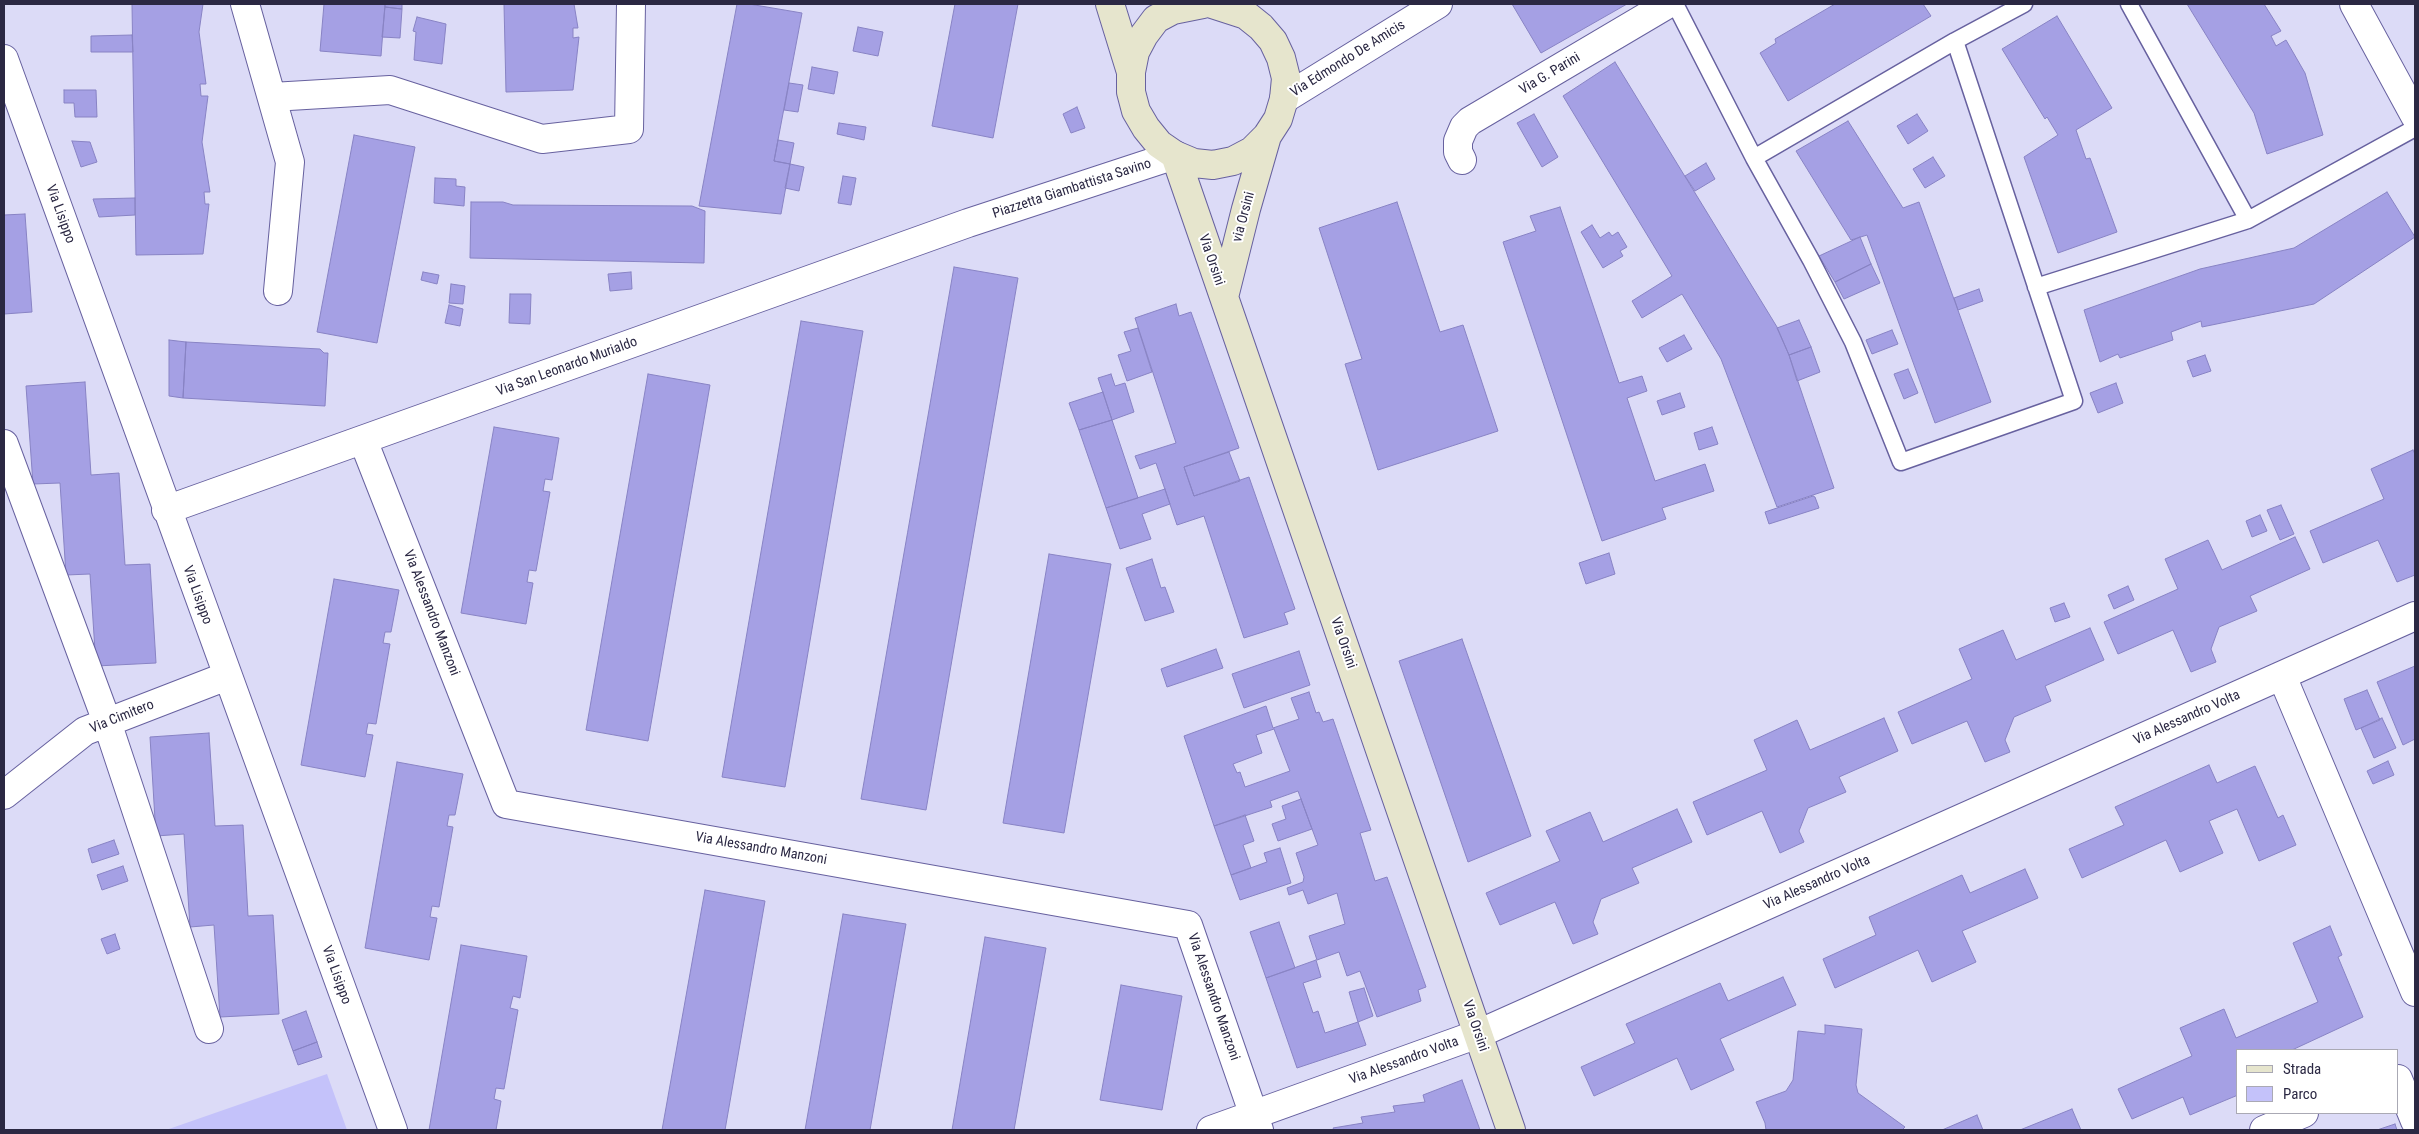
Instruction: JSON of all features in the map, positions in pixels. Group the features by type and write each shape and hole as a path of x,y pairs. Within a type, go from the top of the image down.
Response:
{"main road":[{"path":"1110,4 1131,72"},
{"path":"1199,4 1246,15 1261,27 1273,41 1282,58 1286,78 1284,99 1278,119 1267,136 1252,151 1233,161 1213,165 1194,163 1175,155 1159,144 1146,128 1136,111 1131,92 1131,72 1135,52 1144,34 1156,19 1173,10 1199,4"},
{"name":"via Orsini","path":"1224,297 1246,208 1267,136"},
{"name":"Via Orsini","path":"1175,155 1511,1130"}],"street":[{"path":"245,4 290,162 278,291"},
{"path":"272,97 390,90 542,139 629,129 631,4"},
{"name":"Via Edmondo De Amicis","path":"1284,99 1438,4"},
{"name":"Via G. Parini","path":"1462,160 1458,152 1458,141 1464,126 1470,121 1668,4"},
{"path":"2354,4 2415,116"},
{"name":"Via Lisippo","path":"4,58 166,510 393,1130"},
{"name":"Piazzetta Giambattista Savino","path":"968,223 1175,155"},
{"name":"Via San Leonardo Murialdo","path":"166,510 968,223"},
{"name":"Via Alessandro Manzoni","path":"363,440 506,804 1188,925 1256,1122"},
{"path":"4,444 107,722 210,1028"},
{"name":"Via Alessandro Volta","path":"1211,1130 1256,1122 1478,1034 2415,616"},
{"name":"Via Cimitero","path":"4,795 85,731 227,676"},
{"path":"2282,676 2415,992"},
{"path":"2399,1072 2415,1065"},
{"path":"2399,1081 2415,1121"},
{"path":"2264,1130 2302,1114"}],"lane":[{"path":"1675,4 1754,158 1811,260 1852,342 1901,462 2074,402 1954,41"},
{"path":"1754,158 1954,41 2024,4"},
{"path":"2129,4 2248,220"},
{"path":"2036,287 2248,220 2415,128"}],"green space":[{"path":"327,1074 347,1130 166,1130"}],"building":[{"path":"132,4 203,4 199,32 206,84 200,84 201,96 208,96 202,142 210,192 204,192 205,204 209,204 203,254 136,255"},
{"path":"324,4 385,4 381,56 320,51"},
{"path":"385,4 402,4 402,9 385,7"},
{"path":"504,4 574,4 578,28 573,28 573,38 579,37 573,90 506,92"},
{"path":"737,4 749,4 802,13 774,161 790,164 781,214 699,206"},
{"path":"955,4 1018,4 993,138 932,126"},
{"path":"1512,4 1627,4 1541,53"},
{"path":"1835,4 1923,4 1931,16 1788,101 1760,53 1776,43 1775,39"},
{"path":"2187,4 2264,4 2281,31 2271,36 2276,46 2286,40 2305,73 2323,135 2267,154 2254,113"},
{"path":"385,7 402,9 400,38 382,37"},
{"path":"2057,16 2112,108 2076,130 2086,159 2090,158 2117,232 2058,253 2024,157 2058,135 2047,117 2045,119 2002,49"},
{"path":"417,17 446,24 442,64 414,60 416,32 413,31"},
{"path":"858,27 883,32 878,56 853,51"},
{"path":"132,35 133,52 91,52 91,36"},
{"path":"1615,62 1777,327 1789,355 1834,488 1777,507 1721,359 1682,294 1642,318 1632,301 1672,276 1563,96"},
{"path":"812,67 838,72 834,94 808,89"},
{"path":"789,83 803,85 798,112 784,110"},
{"path":"64,90 96,90 97,117 75,117 74,103 64,103"},
{"path":"1077,107 1085,128 1071,133 1063,114"},
{"path":"1534,114 1558,157 1542,167 1517,123"},
{"path":"1917,114 1928,131 1908,144 1897,126"},
{"path":"1848,121 1903,208 1919,202 1991,402 1935,423 1867,235 1851,240 1796,151"},
{"path":"839,123 866,127 864,140 837,134"},
{"path":"354,135 415,147 377,343 317,332"},
{"path":"778,140 794,143 790,164 774,161"},
{"path":"72,141 90,142 97,162 81,167"},
{"path":"1933,157 1945,176 1925,188 1913,169"},
{"path":"1706,163 1715,179 1695,191 1685,176"},
{"path":"790,164 804,167 799,191 785,188"},
{"path":"843,176 856,178 851,205 838,203"},
{"path":"435,178 456,179 456,186 465,187 464,206 434,203"},
{"path":"2387,192 2415,237 2314,304 2202,327 2201,321 2171,332 2173,340 2120,358 2118,354 2100,362 2084,310 2200,269 2294,248"},
{"path":"135,198 135,215 99,217 93,199"},
{"path":"471,202 503,202 513,205 692,206 705,211 704,263 470,258"},
{"path":"1397,202 1440,332 1463,325 1498,431 1378,470 1345,364 1362,359 1319,228"},
{"path":"1560,207 1619,383 1642,376 1647,391 1627,398 1655,481 1705,464 1714,491 1662,508 1666,519 1602,541 1503,242 1536,231 1530,216"},
{"path":"25,214 32,312 4,314 4,215"},
{"path":"1592,225 1600,238 1609,232 1612,236 1618,232 1627,247 1620,251 1623,256 1603,268 1581,232"},
{"path":"1860,237 1871,264 1835,282 1819,256"},
{"path":"1871,264 1880,283 1844,299 1835,282"},
{"path":"954,267 1018,278 926,810 861,799"},
{"path":"423,272 439,275 437,284 421,280"},
{"path":"631,272 632,289 610,291 608,274"},
{"path":"451,284 465,286 463,304 449,303"},
{"path":"1979,289 1983,301 1958,310 1954,298"},
{"path":"510,294 531,294 530,324 509,323"},
{"path":"1176,304 1179,316 1191,312 1239,448 1184,467 1194,496 1249,477 1295,609 1284,613 1288,624 1244,638 1204,516 1177,525 1156,463 1140,469 1135,456 1176,443 1135,318"},
{"path":"449,305 463,309 460,326 445,323"},
{"path":"1799,320 1811,347 1789,355 1777,328"},
{"path":"801,321 863,331 785,787 722,777"},
{"path":"1138,328 1152,372 1127,381 1118,355 1131,351 1124,332"},
{"path":"1892,330 1898,344 1872,354 1866,340"},
{"path":"1684,335 1692,349 1667,362 1659,348"},
{"path":"169,340 186,342 183,398 169,396"},
{"path":"186,342 320,349 324,353 328,353 325,406 183,398"},
{"path":"1811,347 1820,372 1797,381 1789,355"},
{"path":"2205,355 2211,371 2193,377 2187,361"},
{"path":"1908,369 1918,393 1904,399 1894,374"},
{"path":"648,374 710,385 648,741 586,730"},
{"path":"1111,374 1115,386 1125,383 1134,412 1112,420 1098,378"},
{"path":"85,382 91,475 119,473 125,565 150,564 156,663 96,666 90,574 66,575 60,483 33,484 26,386"},
{"path":"2116,383 2123,403 2098,413 2090,393"},
{"path":"1103,392 1112,420 1079,430 1069,403"},
{"path":"1680,393 1685,407 1662,415 1657,401"},
{"path":"1112,420 1138,498 1106,508 1079,430"},
{"path":"494,427 559,438 552,480 545,479 543,491 550,492 536,571 529,570 527,582 533,583 526,624 461,613"},
{"path":"1712,427 1718,444 1699,450 1694,433"},
{"path":"2413,450 2415,454 2415,575 2397,582 2378,540 2323,563 2310,531 2384,499 2371,469"},
{"path":"1229,452 1240,481 1194,496 1184,467"},
{"path":"1165,489 1170,504 1142,514 1151,539 1120,549 1106,508"},
{"path":"1813,496 1819,508 1769,524 1765,512"},
{"path":"2281,505 2294,534 2280,540 2267,510"},
{"path":"2260,515 2267,531 2252,537 2246,521"},
{"path":"2295,537 2310,569 2250,596 2257,611 2219,627 2211,649 2216,662 2191,672 2173,630 2118,654 2104,622 2178,589 2165,559 2208,540 2222,570"},
{"path":"1609,553 1615,574 1586,584 1579,563"},
{"path":"1049,554 1111,564 1064,833 1003,823"},
{"path":"1152,559 1161,588 1165,587 1174,612 1145,621 1126,568"},
{"path":"334,579 399,590 391,632 385,632 383,643 390,644 376,724 368,723 366,734 373,735 365,777 301,765"},
{"path":"2128,586 2134,600 2114,609 2108,595"},
{"path":"2064,603 2070,617 2055,622 2050,608"},
{"path":"2090,628 2104,660 2045,686 2051,701 2014,717 2005,740 2010,752 1985,762 1967,721 1912,744 1898,712 1972,679 1959,649 2003,630 2016,660"},
{"path":"1462,639 1531,836 1468,862 1399,661"},
{"path":"1216,649 1223,668 1167,687 1161,669"},
{"path":"1299,651 1310,685 1244,708 1232,674"},
{"path":"2415,666 2415,739 2403,745 2377,682"},
{"path":"2367,690 2380,720 2356,730 2344,699"},
{"path":"1309,692 1316,713 1319,712 1323,722 1333,719 1371,830 1360,833 1375,881 1387,877 1426,987 1418,990 1421,1001 1377,1017 1360,971 1347,976 1339,952 1317,960 1309,936 1345,924 1337,893 1308,904 1303,890 1289,895 1287,888 1303,882 1304,877 1296,853 1318,845 1298,791 1270,801 1272,807 1214,826 1184,736 1266,706 1273,728 1299,719 1291,698","holes":["1274,729 1290,771 1245,787 1240,772 1237,773 1233,764 1262,753 1256,735"]},
{"path":"1884,718 1898,751 1839,777 1846,792 1808,808 1799,831 1804,842 1780,853 1762,811 1707,835 1693,802 1767,770 1754,740 1797,720 1810,750"},
{"path":"2382,718 2396,748 2374,758 2361,728"},
{"path":"209,733 215,826 243,825 248,916 273,915 279,1014 220,1017 214,925 190,927 184,834 156,836 150,737"},
{"path":"2388,761 2394,775 2373,784 2367,771"},
{"path":"397,762 463,774 455,815 449,815 447,826 453,827 439,907 432,906 430,917 437,918 429,960 365,948"},
{"path":"2209,765 2217,783 2255,766 2278,818 2283,815 2296,845 2259,861 2237,809 2209,821 2223,853 2180,872 2166,840 2082,878 2069,849 2124,825 2115,807"},
{"path":"1301,799 1312,829 1278,841 1272,824 1286,819 1282,806"},
{"path":"1677,809 1692,842 1632,868 1639,883 1601,899 1593,922 1598,934 1573,944 1555,902 1500,925 1486,893 1560,861 1546,831 1590,812 1603,842"},
{"path":"1245,815 1254,841 1243,845 1251,868 1231,875 1214,826"},
{"path":"114,840 119,854 92,863 88,849"},
{"path":"1280,848 1291,883 1240,900 1231,875 1267,862 1264,853"},
{"path":"123,866 128,881 102,890 97,875"},
{"path":"2025,869 2038,898 1962,931 1976,962 1932,982 1918,950 1835,988 1823,959 1876,935 1869,917 1962,875 1970,893"},
{"path":"705,890 765,901 725,1130 662,1130"},
{"path":"843,914 906,924 870,1130 805,1130"},
{"path":"1279,922 1295,968 1266,978 1250,932"},
{"path":"2330,926 2342,955 2338,957 2363,1017 2294,1049 2236,1049 2236,1096 2190,1115 2183,1097 2132,1119 2118,1089 2192,1056 2180,1028 2224,1009 2236,1038 2318,1002 2293,943"},
{"path":"115,934 120,949 107,954 101,939"},
{"path":"985,937 1046,948 1014,1130 952,1130"},
{"path":"461,945 527,956 520,998 513,996 510,1008 518,1010 504,1089 496,1088 494,1099 501,1101 496,1130 429,1130"},
{"path":"1316,960 1321,977 1303,983 1313,1013 1318,1011 1325,1033 1358,1022 1366,1045 1297,1068 1266,978"},
{"path":"1783,977 1796,1005 1720,1039 1734,1070 1691,1090 1677,1058 1594,1096 1581,1067 1635,1043 1626,1024 1720,983 1728,1001"},
{"path":"1121,985 1182,996 1162,1110 1100,1100"},
{"path":"1364,988 1373,1016 1358,1022 1349,992"},
{"path":"306,1011 317,1042 293,1051 282,1020"},
{"path":"1825,1025 1862,1029 1856,1085 1858,1093 1905,1127 1902,1130 1766,1130 1756,1102 1786,1091 1793,1080 1798,1031 1825,1034"},
{"path":"317,1042 322,1057 298,1065 293,1051"},
{"path":"1462,1080 1480,1130 1334,1130 1333,1128 1363,1123 1361,1117 1395,1112 1393,1106 1425,1102 1423,1095"},
{"path":"2072,1109 2081,1130 2020,1130"},
{"path":"1977,1115 1983,1130 1942,1130"},
{"path":"2395,1124 2397,1130 2377,1130"}]}
